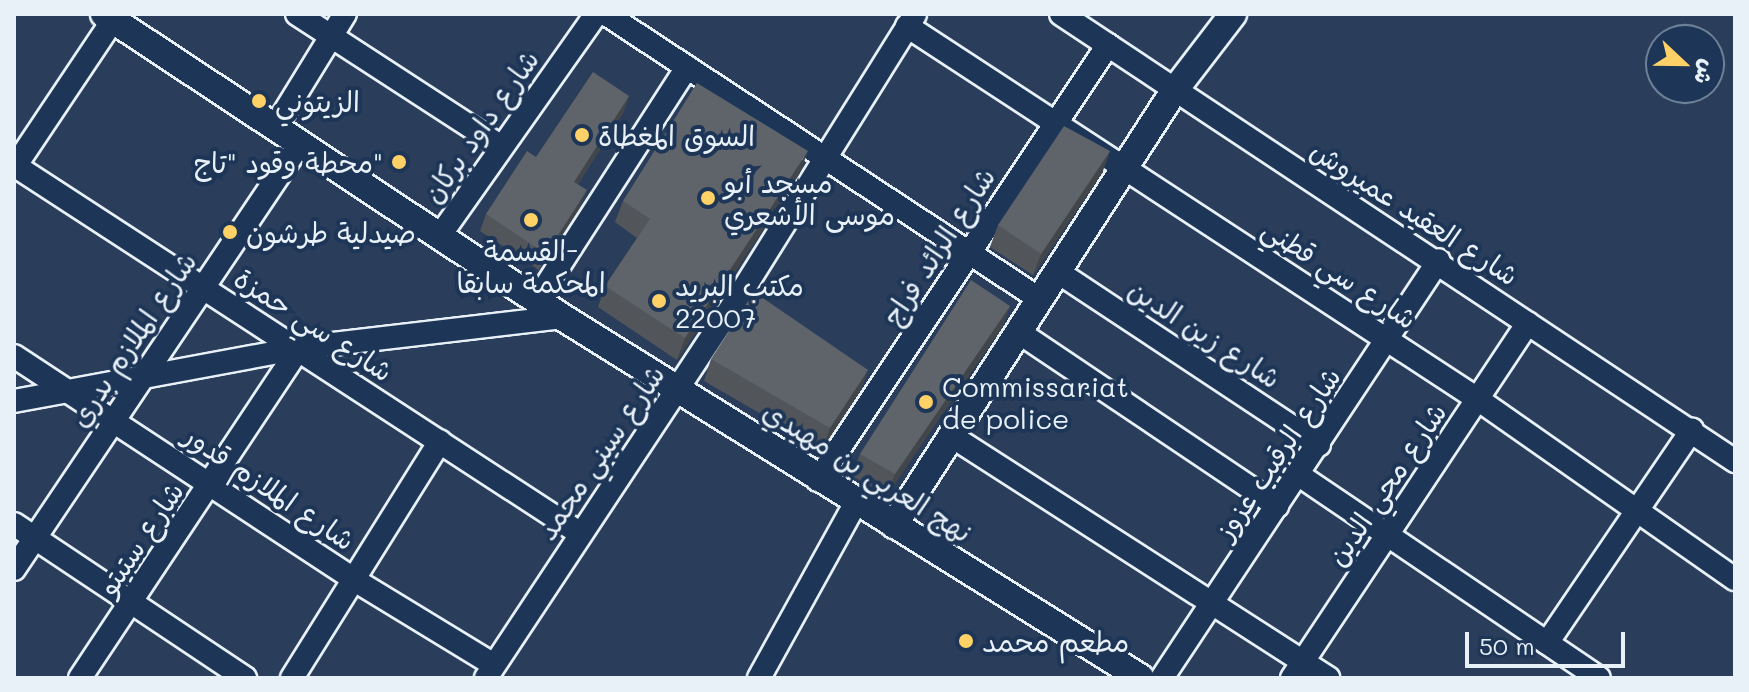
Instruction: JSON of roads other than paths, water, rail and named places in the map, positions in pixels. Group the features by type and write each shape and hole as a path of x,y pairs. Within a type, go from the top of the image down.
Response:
{"main road":[{"path":"894,525 1174,91 1233,14"},
{"name":"نهج العربي بن مهيدي","path":"112,16 562,317 855,504 1141,678"}],"street":[{"path":"297,14 502,147"},
{"path":"276,126 345,14"},
{"name":"شارع داود بركان","path":"441,234 596,14"},
{"path":"606,14 827,158 968,255 1041,300"},
{"name":"شارع العقيد عميروش","path":"1061,14 1174,91 1439,260 1735,461"},
{"path":"15,166 112,16"},
{"name":"شارع سي قطني","path":"911,20 1054,124 1479,400 1735,579"},
{"name":"شارع سيني محمد","path":"490,672 741,293 911,20"},
{"name":"شارع الرائد فراج","path":"818,480 1108,45"},
{"path":"537,300 687,67"},
{"name":"شارع الملازم بدري","path":"14,569 301,142"},
{"name":"شارع سي حمزة","path":"15,166 581,534"},
{"name":"شارع الرقيب عزوز","path":"1162,678 1439,260"},
{"name":"شارع زين الدين","path":"1058,272 1319,445"},
{"path":"741,293 766,311"},
{"path":"14,401 146,373 299,348 562,317"},
{"name":"شارع محي الدين","path":"1298,670 1528,323"},
{"path":"1020,333 1277,506"},
{"name":"شارع ستيتو","path":"80,678 212,485 299,348"},
{"name":"شارع الملازم قدور","path":"14,356 114,419 490,672"},
{"path":"855,371 880,388"},
{"path":"1547,643 1692,430"},
{"path":"953,437 1214,603 1298,670 1328,678"},
{"path":"292,678 440,441"},
{"path":"1299,475 1599,678"},
{"path":"759,678 855,504"},
{"path":"14,524 245,678"}],"place":[{"name":"الزيتوني","path":"259,101"},
{"name":"السوق المغطاة","path":"582,135"},
{"name":"محطة وقود \"تاج\"","path":"399,162"},
{"name":"مسجد أبو موسى الأشعري","path":"708,198"},
{"name":"القسمة- المحكمة سابقا","path":"531,220"},
{"name":"صيدلية طرشون","path":"230,232"},
{"name":"مكتب البريد 22007","path":"659,301"},
{"name":"Commissariat de police","path":"926,402"},
{"name":"مطعم محمد","path":"966,641"}]}
